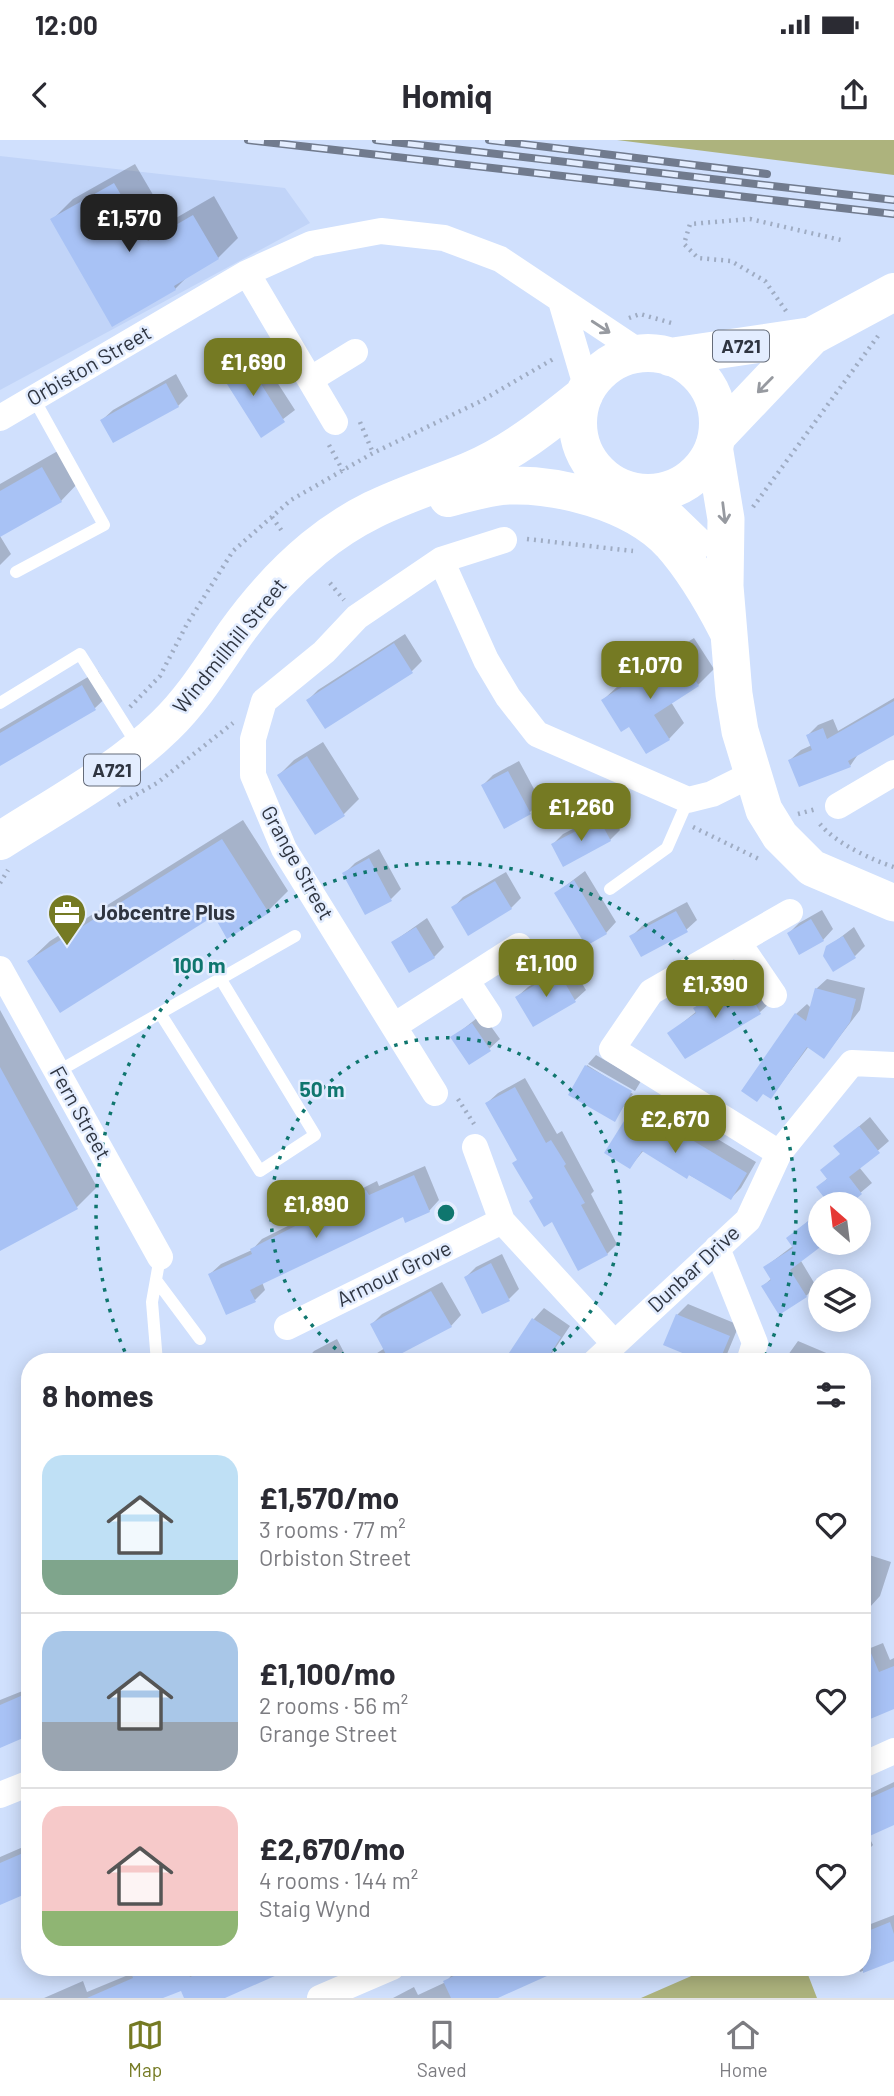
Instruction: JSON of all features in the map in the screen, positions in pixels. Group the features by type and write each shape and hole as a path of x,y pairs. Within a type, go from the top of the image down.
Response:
{"main road":[{"name":"A721","path":"655,355 812,336 889,309"},
{"name":"A721","path":"715,441 812,336"},
{"path":"715,441 703,466 686,482 665,491 642,493 624,489 595,468 584,452 579,433 579,414 586,392 601,371 620,359 655,355 692,369 709,388 717,411 715,441 726,519 727,629 740,731 769,819 780,836 811,868 894,903"},
{"name":"Windmillhill Street","path":"4,855 166,726 206,678 237,631 273,587 338,529 389,500 469,471 538,432 586,392"},
{"name":"Windmillhill Street","path":"469,471 595,468"},
{"path":"338,529 499,486 564,490 614,507 669,541 703,584 727,629"},
{"path":"642,493 687,534 725,586"},
{"path":"754,773 821,847 894,876"}],"street":[{"name":"Orbiston Street","path":"0,418 247,273 311,244 381,231 443,238 500,259 531,277 561,301 655,355"},
{"path":"247,273 335,422"},
{"path":"561,301 586,392"},
{"path":"311,379 355,352"},
{"name":"Grange Street","path":"435,1093 284,849 253,775 253,739 264,701 324,652 357,617 441,561 504,540"},
{"path":"441,561 486,660 508,697 537,734 688,800 712,794 754,773"},
{"path":"838,806 894,773"},
{"path":"779,1153 612,1049 651,992 790,912"},
{"path":"738,942 774,995"},
{"path":"394,1026 519,946"},
{"name":"Fern Street","path":"0,969 57,1072 158,1269"},
{"path":"466,980 489,1015"},
{"name":"Dunbar Drive","path":"603,1353 748,1220 779,1153 852,1063 894,1065"},
{"path":"475,1147 502,1221 614,1343"},
{"name":"Armour Grove","path":"287,1327 502,1221"},
{"path":"717,1248 755,1343 752,1353"},
{"path":"871,1761 894,1751"},
{"path":"0,1795 21,1787"},
{"path":"320,1998 371,1976"}],"lane":[{"path":"16,572 104,524 34,399"},
{"path":"0,704 80,654 140,748"},
{"path":"610,889 667,848 688,800"},
{"path":"57,1072 295,936"},
{"path":"160,1013 260,1171 315,1135 220,978"},
{"path":"158,1269 200,1339"},
{"path":"156,1353 152,1302 158,1269"}],"path":[{"path":"812,336 791,318 765,281 731,261 698,258 684,244 690,224 750,219 841,240"},
{"path":"726,519 750,512 889,309"},
{"path":"272,517 284,534"},
{"path":"809,810 825,831 894,867"},
{"path":"0,883 4,855"},
{"path":"435,1093 455,1094 477,1128 475,1147"}],"shaded area":[{"path":"0,156 285,188 310,223 0,390"}],"green space":[{"path":"617,140 894,140 894,175"},
{"path":"691,1976 808,1976 817,1998 641,1998"}],"building":[{"path":"114,183 148,241 193,215 219,259 174,286 176,290 112,327 50,219"},
{"path":"244,357 285,422 261,438 220,373"},
{"path":"166,383 179,407 113,443 100,420"},
{"path":"42,467 62,502 0,537 0,491"},
{"path":"394,643 413,673 325,729 306,700"},
{"path":"678,652 699,686 654,715 670,740 646,754 629,727 621,732 601,700"},
{"path":"82,685 96,710 0,766 0,733"},
{"path":"894,701 894,735 848,761 851,767 799,787 788,760 812,750 806,735 823,728 827,739"},
{"path":"307,756 345,816 315,835 277,775"},
{"path":"508,771 531,814 504,829 481,785"},
{"path":"599,819 611,841 563,867 551,844"},
{"path":"222,839 269,913 227,939 214,916 60,1013 27,961"},
{"path":"369,858 392,901 365,915 342,873"},
{"path":"574,880 607,934 586,946 554,893"},
{"path":"495,881 512,909 468,936 451,907"},
{"path":"676,911 688,932 641,957 629,936"},
{"path":"811,919 824,941 799,955 787,933"},
{"path":"416,927 435,958 409,973 391,942"},
{"path":"843,936 856,958 833,972 823,956 826,946"},
{"path":"558,971 576,1002 533,1027 515,997"},
{"path":"743,981 761,1014 685,1059 667,1033 696,1013 693,1008"},
{"path":"815,988 856,999 850,1022 824,1059 807,1047 771,1099 763,1094 757,1102 741,1091 795,1013 806,1021"},
{"path":"472,1023 491,1051 469,1065 450,1037"},
{"path":"585,1065 632,1091 615,1122 568,1095"},
{"path":"0,1067 78,1209 0,1251"},
{"path":"515,1087 546,1143 551,1140 566,1164 564,1166 585,1203 581,1205 608,1255 578,1271 552,1222 544,1227 529,1201 533,1198 512,1163 517,1160 485,1103"},
{"path":"629,1113 662,1134 667,1125 747,1173 731,1200 689,1175 687,1179 642,1151 630,1169 604,1153"},
{"path":"859,1126 880,1153 849,1177 860,1192 820,1192 816,1187 827,1179 820,1170 840,1154 833,1146"},
{"path":"414,1175 430,1212 405,1223 403,1217 250,1290 256,1302 226,1315 208,1274 252,1254 250,1249 366,1190 369,1195"},
{"path":"808,1221 810,1255 790,1270 807,1297 779,1315 761,1286 771,1280 763,1267 793,1248 786,1238"},
{"path":"491,1263 510,1301 482,1314 464,1277"},
{"path":"431,1291 452,1327 402,1353 385,1353 370,1324"},
{"path":"676,1314 730,1336 723,1353 682,1353 663,1345"},
{"path":"532,1318 561,1337 551,1353 509,1353"},
{"path":"871,1653 879,1672 894,1666 894,1709 871,1719"},
{"path":"21,1696 21,1739 0,1748 0,1705"},
{"path":"894,1787 894,1825 871,1835 871,1797"},
{"path":"21,1854 21,1896 0,1905 0,1863"},
{"path":"890,1922 894,1934 894,1961 871,1970 871,1930"},
{"path":"132,1976 275,1976 225,1998 184,1998 181,1991 163,1998 87,1998 133,1978"},
{"path":"454,1976 547,1976 498,1998 451,1998 443,1981"}],"railway":[{"path":"248,140 894,214"},
{"path":"376,140 894,200"},
{"path":"489,140 767,174"}],"place":[{"name":"Jobcentre Plus","path":"67,947"}]}
